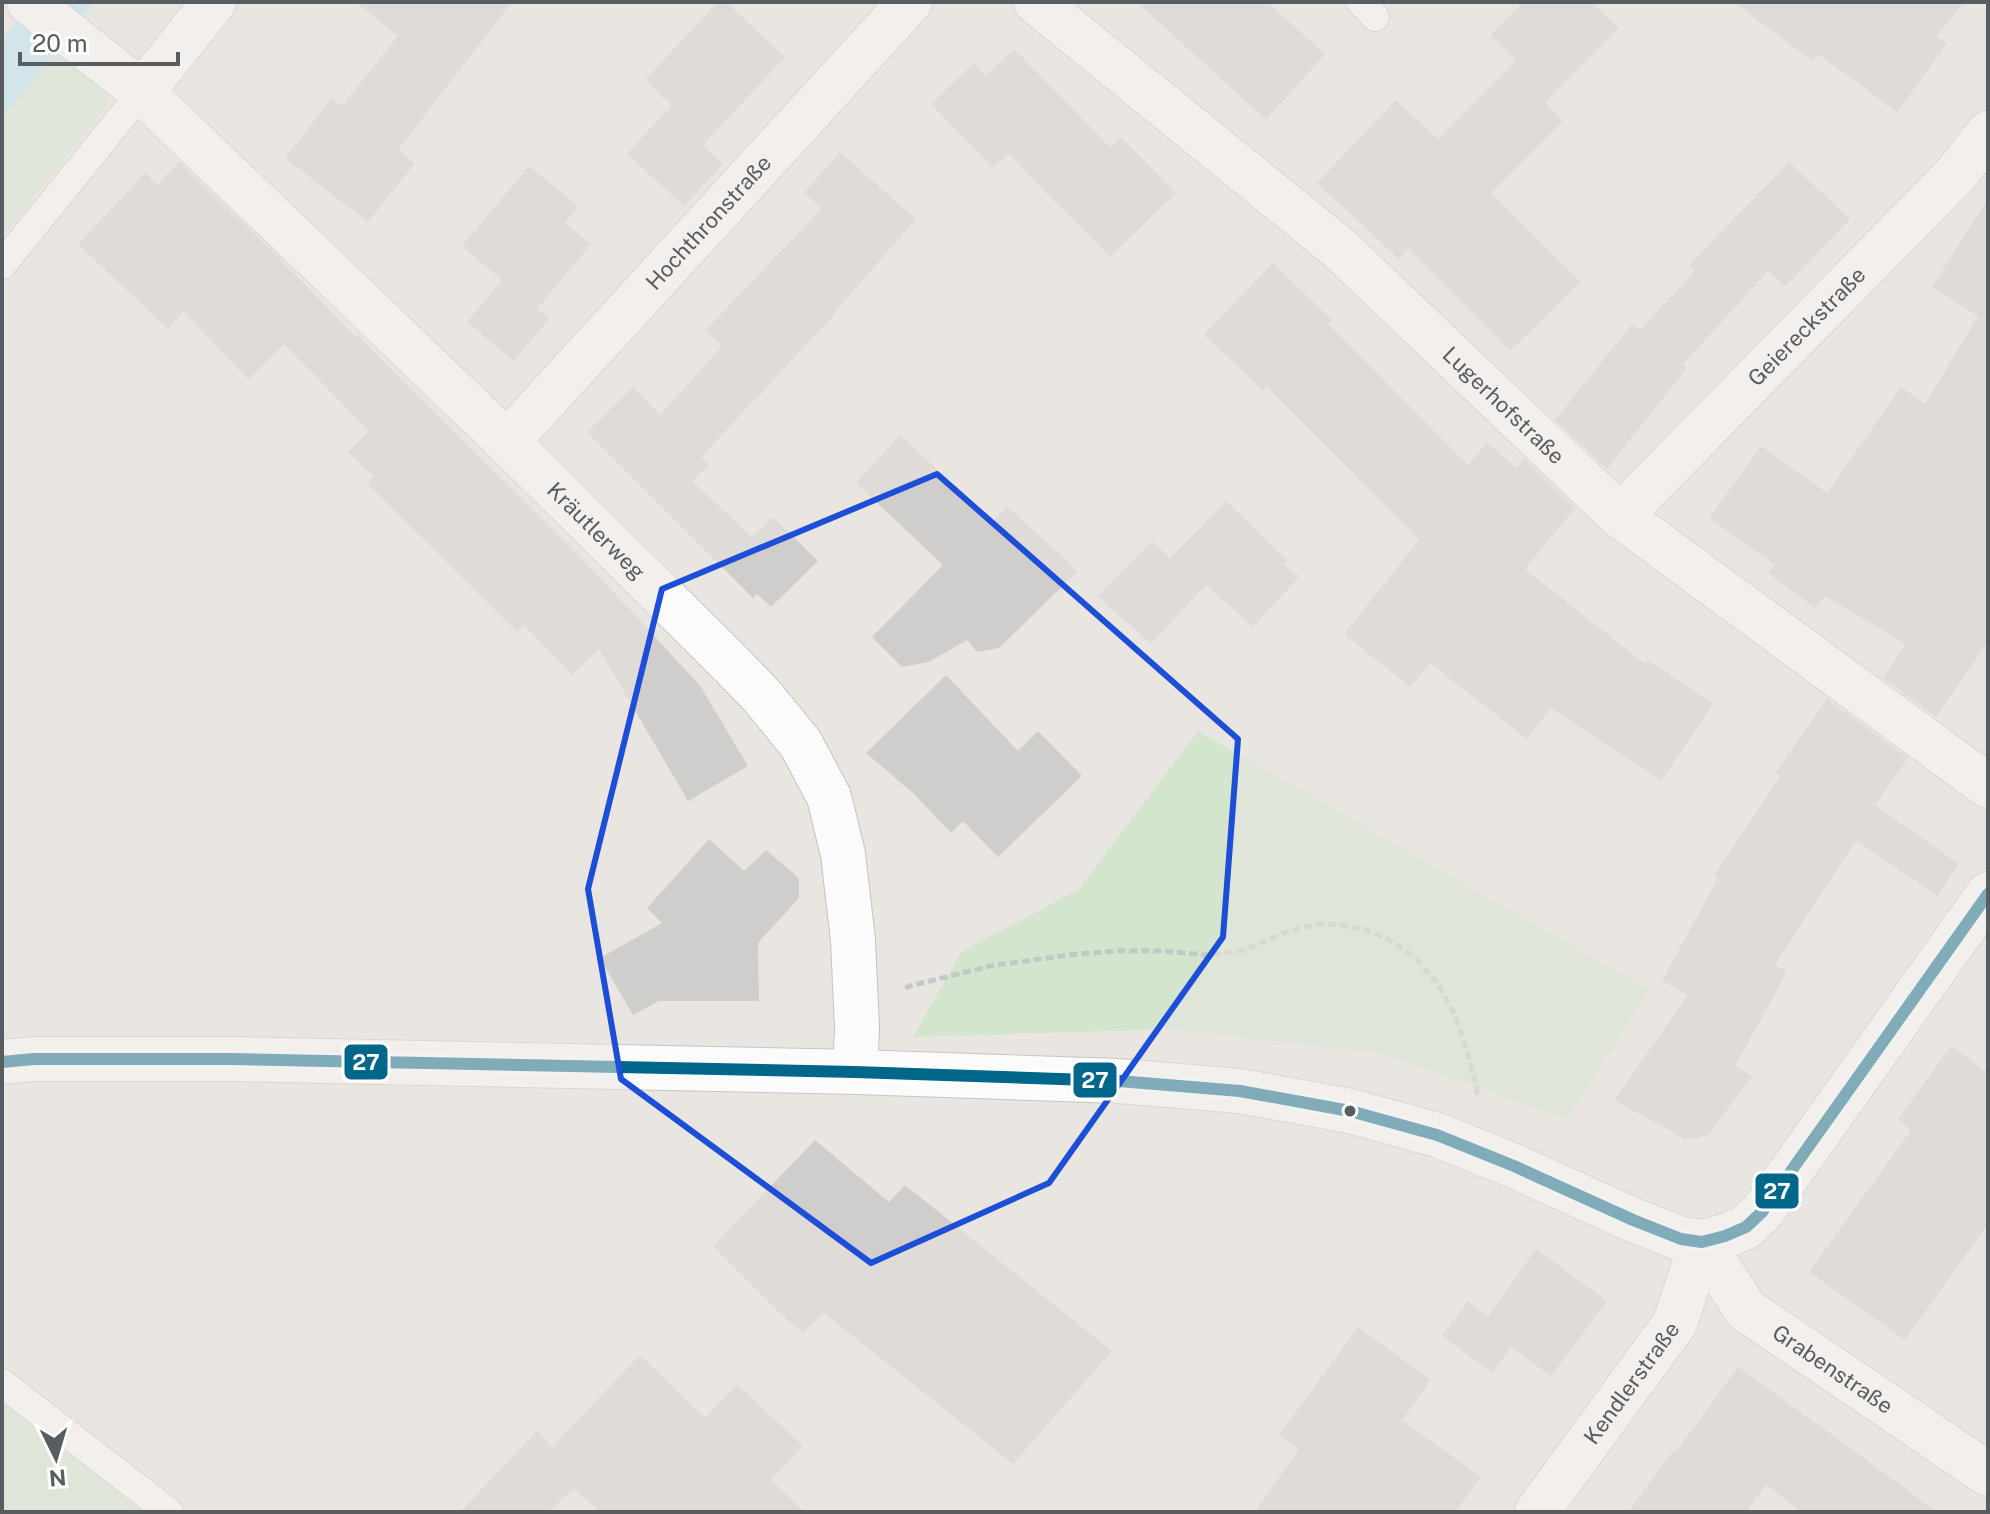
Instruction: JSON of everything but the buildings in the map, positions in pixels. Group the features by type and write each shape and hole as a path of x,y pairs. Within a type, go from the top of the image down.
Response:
{"street":[{"name":"Kräutlerweg","path":"29,2 131,84 507,442 761,695 801,744 829,797 843,854 853,940 857,1028 855,1072"},
{"path":"131,84 214,2"},
{"name":"Hochthronstraße","path":"507,442 910,2"},
{"name":"Lugerhofstraße","path":"1036,2 1339,248 1620,516 1988,786"},
{"name":"Geiereckstraße","path":"1620,516 1957,173 1988,133"},
{"path":"2,1062 34,1059 231,1059 855,1072 1119,1081 1240,1091 1350,1111 1437,1135 1657,1230 1681,1239 1702,1242 1746,1227 1762,1212 1988,894"},
{"name":"Grabenstraße","path":"1702,1242 1746,1310 1988,1474"},
{"name":"Kendlerstraße","path":"1537,1512 1675,1323 1702,1242"}],"lane":[{"path":"2,265 131,84"},
{"path":"2,1383 169,1512"}],"path":[{"path":"901,991 990,966 1033,960 1117,951 1204,955 1242,951 1289,931 1318,924 1366,930 1391,941 1413,956 1436,981 1454,1013 1477,1088 1470,1148"}],"highlighted area":[{"path":"937,474 1238,739 1223,937 1049,1183 871,1263 621,1079 588,889 662,589"}],"green space":[{"path":"56,51 104,87 108,104 2,237 2,118"},
{"path":"1198,731 1649,990 1567,1119 1384,1054 1173,1029 913,1037 961,952 1079,889"},
{"path":"2,1402 143,1512 2,1512"}],"water":[{"path":"33,2 95,2 2,118 2,40"}],"transit line":[{"name":"27","path":"2,1062 34,1059 231,1059 855,1072 1119,1081 1240,1091 1350,1111 1437,1135 1633,1220 1681,1239 1702,1242 1746,1227 1762,1212 1988,894"}]}
